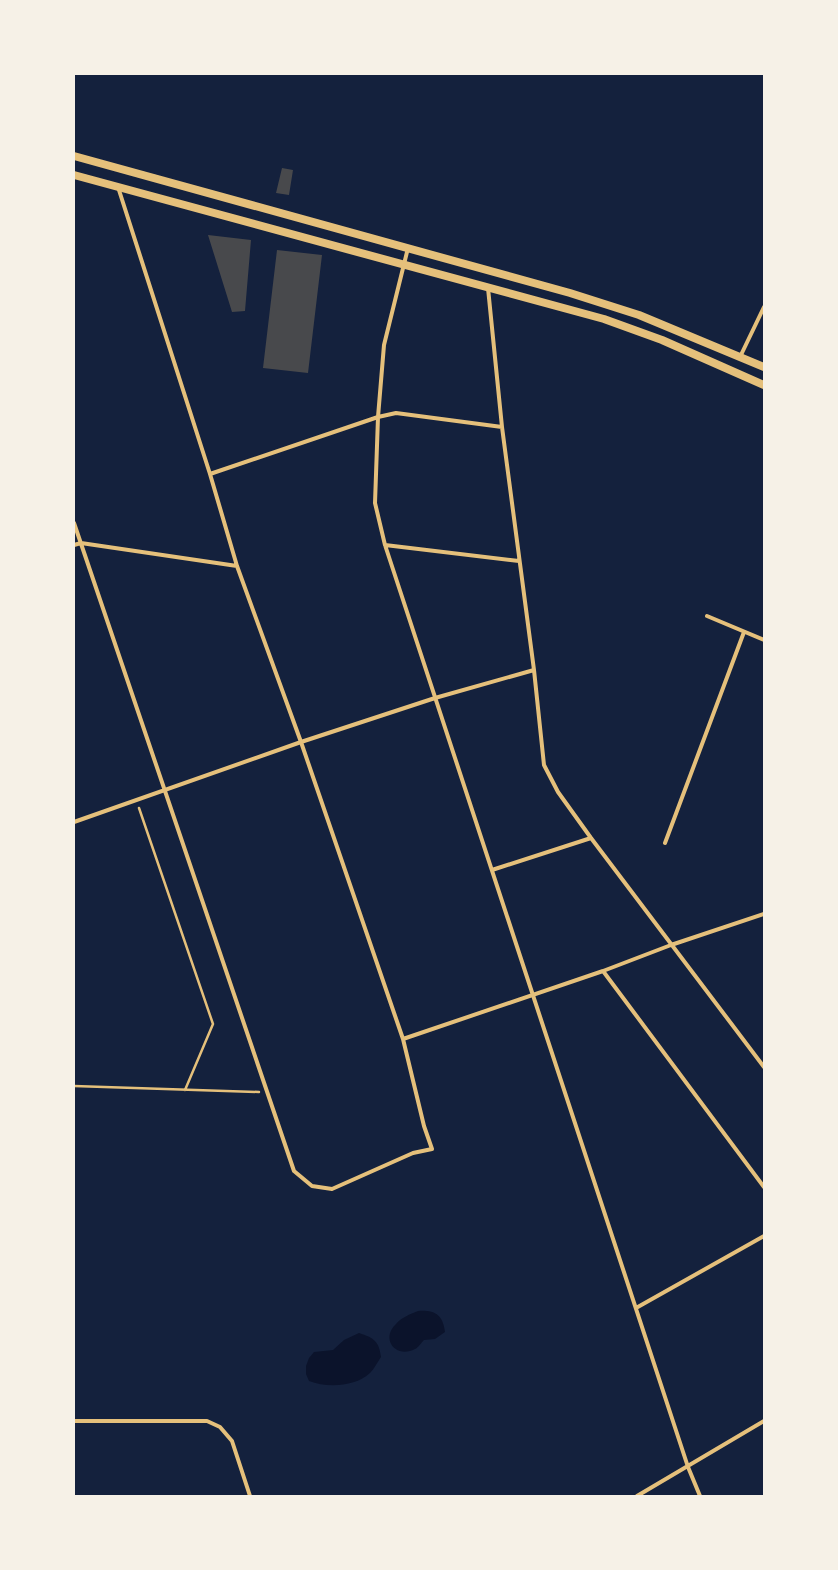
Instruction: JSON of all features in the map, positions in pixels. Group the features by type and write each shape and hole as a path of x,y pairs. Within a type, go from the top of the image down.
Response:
{"main road":[{"path":"74,156 570,293 618,308 670,327 764,368"},
{"path":"74,175 611,322 662,340 764,385"}],"street":[{"path":"74,523 294,1171 312,1186 332,1189 413,1153 432,1148 424,1126 403,1039 301,742 236,566 210,474 118,187"},
{"path":"408,248 384,345 378,417 376,503 385,545 688,1467 700,1496"},
{"path":"488,288 502,427 534,670 544,765 558,792 591,838 764,1067"},
{"path":"740,357 764,307"},
{"path":"210,474 378,417 396,413 502,427"},
{"path":"74,545 81,544 236,566"},
{"path":"385,545 519,562"},
{"path":"707,616 764,640"},
{"path":"664,842 744,632"},
{"path":"74,822 301,742 435,698 534,670"},
{"path":"492,870 591,838"},
{"path":"403,1039 764,914"},
{"path":"603,971 764,1187"},
{"path":"636,1308 764,1236"},
{"path":"74,1421 207,1421 220,1427 232,1441 250,1496"},
{"path":"637,1496 764,1421"}],"path":[{"path":"136,800 213,1024 185,1090"},
{"path":"74,1086 267,1093"}],"water":[{"path":"418,1311 429,1311 437,1314 442,1321 445,1332 435,1339 424,1340 415,1349 402,1351 396,1349 392,1346 390,1341 391,1330 400,1320"},
{"path":"359,1333 375,1341 379,1347 381,1357 370,1373 364,1378 349,1384 324,1385 309,1381 306,1374 306,1366 309,1358 314,1352 333,1350 344,1340"}],"building":[{"path":"282,168 293,170 289,195 276,193"},
{"path":"208,235 251,240 245,311 232,312"},
{"path":"277,250 322,255 308,373 263,368"}]}
